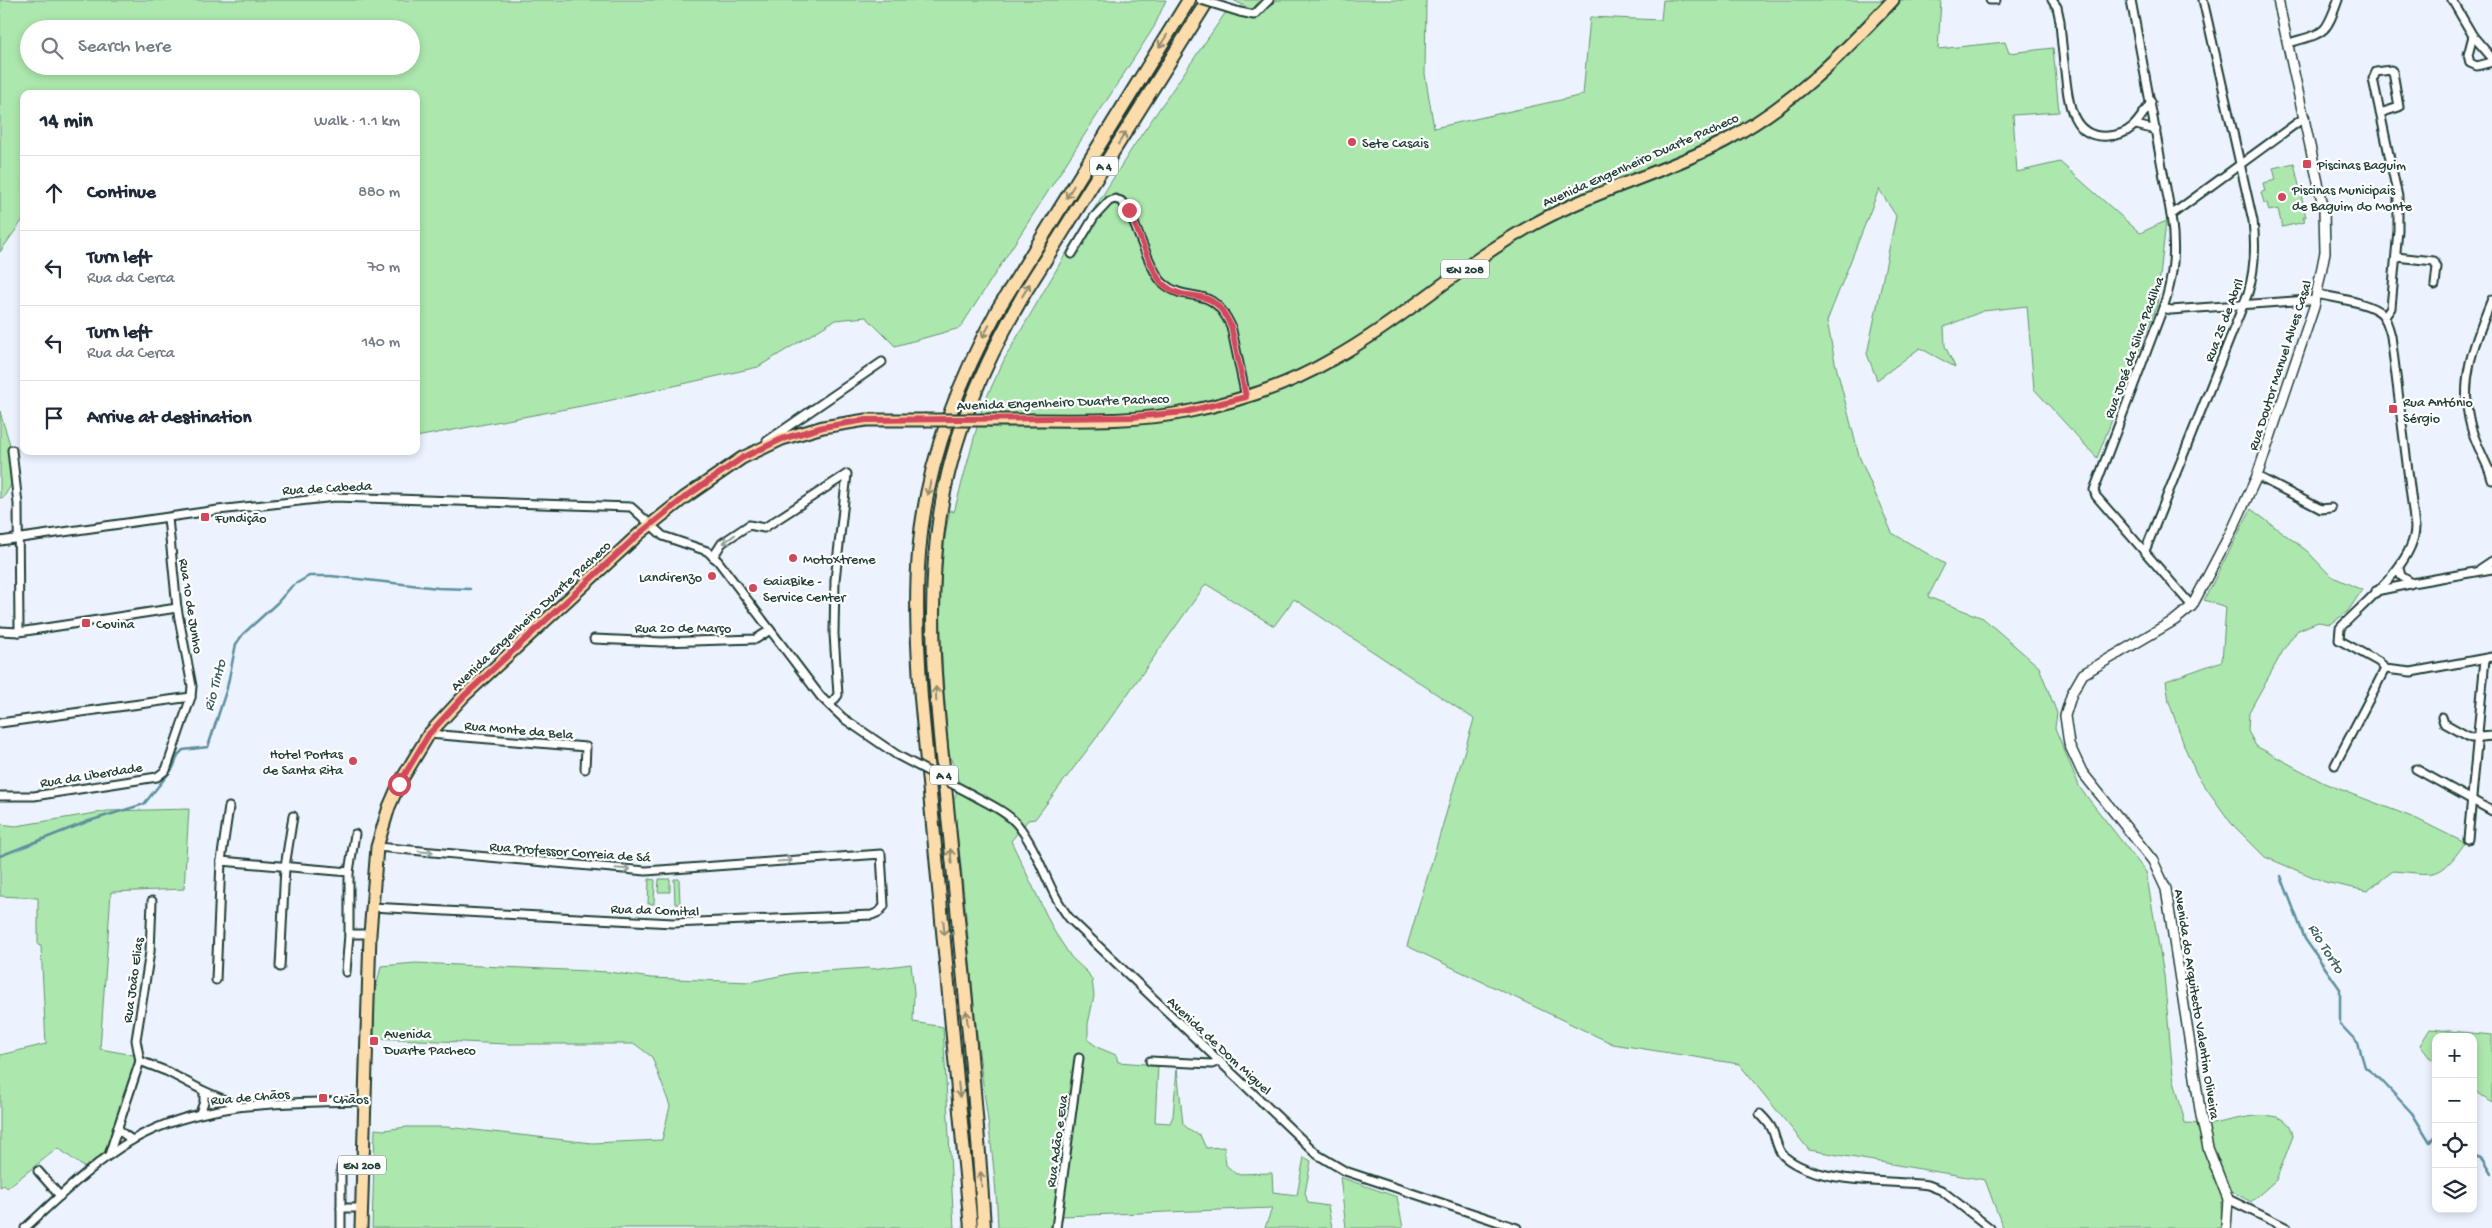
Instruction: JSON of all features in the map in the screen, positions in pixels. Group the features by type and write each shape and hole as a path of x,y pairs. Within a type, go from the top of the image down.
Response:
{"highway":[{"name":"A 4","path":"971,1228 921,698 917,618 919,552 924,508 940,440 962,380 979,344 1024,267 1189,0"},
{"name":"A 4","path":"984,1228 980,1148 937,705 933,608 935,555 940,514 948,472 968,406 1001,333 1024,292 1208,0"}],"main road":[{"name":"Avenida Engenheiro Duarte Pacheco","path":"361,1228 371,907 378,847 389,807 399,784 429,734 464,696 652,524 684,498 749,454 782,439 823,427 866,420 1132,417 1185,412 1246,397 1293,380 1332,360 1534,224 1582,200 1722,142 1751,126 1803,90 1844,52 1893,0"}],"street":[{"path":"1201,0 1254,15 1269,0"},
{"path":"1990,0 1996,0"},
{"path":"2052,0 2057,7 2060,21 2068,108 2075,121 2086,132 2103,137 2125,133 2136,125 2151,102"},
{"name":"Rua José da Silva Padilha","path":"2131,0 2171,215 2175,246 2174,262 2172,284 2094,490 2096,496 2192,606"},
{"name":"Rua 25 de Abril","path":"2145,552 2243,305 2253,273 2255,238 2203,0"},
{"name":"Rua Doutor Manuel Alves Casal","path":"2192,606 2257,476 2316,298 2326,237 2319,184 2278,0"},
{"path":"2289,43 2320,34 2329,26 2338,0"},
{"path":"2452,0 2473,36 2492,58"},
{"path":"2473,36 2468,55 2470,63 2477,66 2492,62"},
{"path":"2380,113 2399,107 2391,70 2376,72 2374,75 2380,113 2398,197 2396,257 2391,308 2384,318"},
{"path":"2171,215 2305,117"},
{"path":"2136,125 2156,130"},
{"path":"1072,254 1102,207 1115,199 1121,201 1129,210 1160,280 1176,291 1202,295 1214,301 1226,315 1231,326 1246,397"},
{"path":"2396,257 2434,261 2437,267 2435,285"},
{"path":"2163,308 2171,310 2316,298 2371,307 2384,318 2391,336 2415,527 2412,548 2399,568 2340,628 2338,636 2342,643 2379,662 2385,669 2411,672 2488,658 2468,839"},
{"path":"2492,299 2475,341 2466,382 2471,428 2490,471 2492,480"},
{"name":"Avenida Engenheiro Duarte Pacheco","path":"749,454 882,362"},
{"path":"12,450 18,504 18,632"},
{"path":"713,557 722,543 749,525 764,528 847,474 835,580 834,634 838,695 830,705"},
{"path":"2257,476 2321,509 2331,508"},
{"name":"Rua de Cabeda","path":"0,541 290,500 355,497 631,507 652,524 663,536 707,551 713,557"},
{"name":"Rua 10 de Junho","path":"168,518 177,608 192,686 191,697"},
{"name":"Avenida de Dom Miguel","path":"713,557 821,697 843,718 896,755 970,794 1016,822 1031,845 1060,906 1070,919 1318,1155 1345,1171 1517,1228"},
{"path":"2478,570 2492,561"},
{"path":"2399,568 2401,576 2412,584"},
{"path":"2376,591 2478,570 2492,569"},
{"name":"Avenida do Arquitecto Valentim Oliveira","path":"2192,606 2182,616 2084,674 2072,693 2068,704 2066,729 2075,760 2082,772 2153,861 2166,889 2201,1116 2208,1148 2228,1199 2226,1228"},
{"path":"0,631 18,632 177,608"},
{"name":"Rua 20 de Março","path":"594,639 662,642 756,639 770,630"},
{"path":"2335,765 2385,669"},
{"path":"0,723 191,697"},
{"name":"Rua da Liberdade","path":"0,796 34,796 157,776 166,770 191,697"},
{"path":"2442,717 2444,723 2471,738 2478,739 2492,736"},
{"name":"Rua Monte da Bela","path":"429,734 586,747 585,769"},
{"path":"2416,769 2492,811"},
{"path":"216,980 220,861 229,808"},
{"path":"280,967 284,867 293,816"},
{"path":"346,972 349,934 349,872 355,834"},
{"name":"Rua Professor Correia de Sá","path":"378,847 646,871 881,854"},
{"name":"Rua da Comital","path":"371,907 673,923 872,915 879,912 884,906 881,854"},
{"path":"220,861 349,872"},
{"name":"Rua João Elias","path":"140,1061 136,1040 150,952 152,901"},
{"path":"349,934 370,934"},
{"name":"Rua Adão e Eva","path":"1056,1228 1079,1058"},
{"path":"109,1155 140,1061 166,1070 204,1091 239,1107"},
{"path":"1150,1061 1212,1064 1219,1061"},
{"path":"200,1113 204,1102 204,1091"},
{"name":"Rua de Chãos","path":"24,1228 109,1155 132,1140 176,1120 200,1113 239,1107 364,1101"},
{"path":"1760,1114 1772,1130 1783,1156 1800,1166 1837,1176 1935,1187 1964,1206 1990,1228"},
{"path":"118,1128 132,1140"},
{"path":"341,1168 341,1228"},
{"path":"38,1171 60,1196"},
{"path":"2228,1199 2287,1228"},
{"path":"341,1208 361,1208"}],"green space":[{"path":"0,0 1166,0 1154,27 960,328 895,346 866,317 835,320 758,367 603,402 420,436 420,90 20,90 20,224 0,252"},
{"path":"1233,0 1260,0 1252,10"},
{"path":"1277,0 1426,0 1425,74 1434,128 1583,95 1590,17 1661,20 1663,0 1941,0 1938,49 2005,42 2009,53 2053,48 2059,112 2013,115 2017,172 2060,162 2140,233 2166,221 2157,305 2097,458 2034,389 2027,306 1983,311 1944,327 1945,346 1955,367 1920,348 1877,380 1867,354 1896,216 1879,189 1827,321 1835,362 1859,456 1892,533 1945,564 1928,597 1983,618 2039,667 2057,713 2055,728 2080,788 2146,872 2164,975 2173,1076 2185,1123 2212,1124 2246,1117 2272,1116 2282,1119 2290,1125 2293,1136 2276,1180 2251,1202 2231,1191 2221,1203 2222,1228 2003,1228 1985,1180 1809,1150 1739,1064 1613,1044 1407,946 1474,719 1294,599 1274,626 1206,584 1097,737 1035,819 1028,820 1011,841 1054,931 1071,957 1088,973 1092,980 1094,996 1088,1024 1088,1040 1099,1048 1116,1055 1118,1062 1158,1065 1155,1122 1170,1123 1173,1116 1177,1068 1183,1124 1192,1132 1200,1135 1206,1148 1224,1147 1226,1165 1236,1174 1272,1173 1273,1192 1297,1195 1304,1157 1311,1161 1305,1193 1308,1203 1328,1206 1332,1228 1265,1228 1272,1208 1062,1216 1062,1214 1050,1228 998,1228 995,1180 977,1035 953,801 957,792 958,778 949,754 944,688 941,628 942,568 950,510 954,512 983,405 1005,358 1062,260 1133,147 1226,12 1256,18"},
{"name":"Piscinas Municipais de Baguim do Monte","path":"2294,163 2306,217 2303,217 2305,222 2282,227 2278,209 2269,211 2267,203 2264,203 2261,192 2265,191 2263,183 2276,180 2273,168"},
{"path":"0,411 14,460 14,478 4,497 0,498"},
{"path":"2251,509 2307,551 2331,576 2362,590 2348,611 2331,624 2318,622 2296,631 2249,712 2248,731 2256,746 2324,783 2417,819 2465,843 2449,864 2442,869 2428,873 2393,871 2367,891 2325,882 2265,857 2231,823 2197,775 2185,748 2169,702 2166,681 2222,661 2226,607 2204,600"},
{"path":"189,809 184,889 111,892 100,1049 134,1055 135,1063 106,1151 85,1168 58,1148 7,1188 4,1185 0,1187 0,1055 46,1044 41,946 38,945 38,898 0,896 0,824 16,826 108,811"},
{"path":"649,879 655,880 654,904 648,904"},
{"path":"659,879 670,879 670,892 658,892"},
{"path":"674,879 679,879 680,904 675,904"},
{"path":"416,963 609,972 651,978 750,982 794,973 872,969 911,964 914,992 913,1022 943,1027 954,1228 372,1228 375,1129 447,1127 592,1143 662,1140 670,1106 652,1057 635,1044 506,1044 374,1038 374,998 381,966"},
{"path":"2430,1029 2471,1033 2432,1033 2432,1059 2420,1045"},
{"path":"2477,1034 2492,1035 2492,1103 2477,1092"},
{"path":"1340,1177 1397,1197 1403,1228 1346,1228"}],"waterway":[{"name":"Rio Tinto","path":"0,856 89,821 144,804 173,768 178,755 183,750 208,747 227,688 236,644 243,634 277,603 292,586 309,576 331,576 438,588 470,589"},
{"name":"Rio Torto","path":"2281,876 2305,939 2340,989 2340,1024 2358,1043 2365,1067 2381,1080 2412,1113 2430,1142 2432,1139"},
{"name":"Rio Torto","path":"2477,1157 2483,1159 2492,1174"}],"place":[{"name":"Sete Casais","path":"1352,142"},
{"name":"Piscinas Baguim","path":"2307,164"},
{"name":"Piscinas Municipais de Baguim do Monte","path":"2282,197"},
{"name":"Rua António Sérgio","path":"2393,409"},
{"name":"Fundição","path":"205,517"},
{"name":"MotoXtreme","path":"793,558"},
{"name":"Landirenzo","path":"712,576"},
{"name":"GaiaBike - Service Center","path":"753,588"},
{"name":"Covina","path":"86,623"},
{"name":"Hotel Portas de Santa Rita","path":"353,761"},
{"name":"Avenida Duarte Pacheco","path":"374,1041"},
{"name":"Chãos","path":"323,1098"}],"route":[{"path":"399,784 429,734 464,696 639,534 684,498 749,454 782,439 823,427 866,420 1132,417 1185,412 1246,397 1240,377 1231,326 1226,315 1214,301 1202,295 1176,291 1164,285 1160,280 1129,210"}]}
